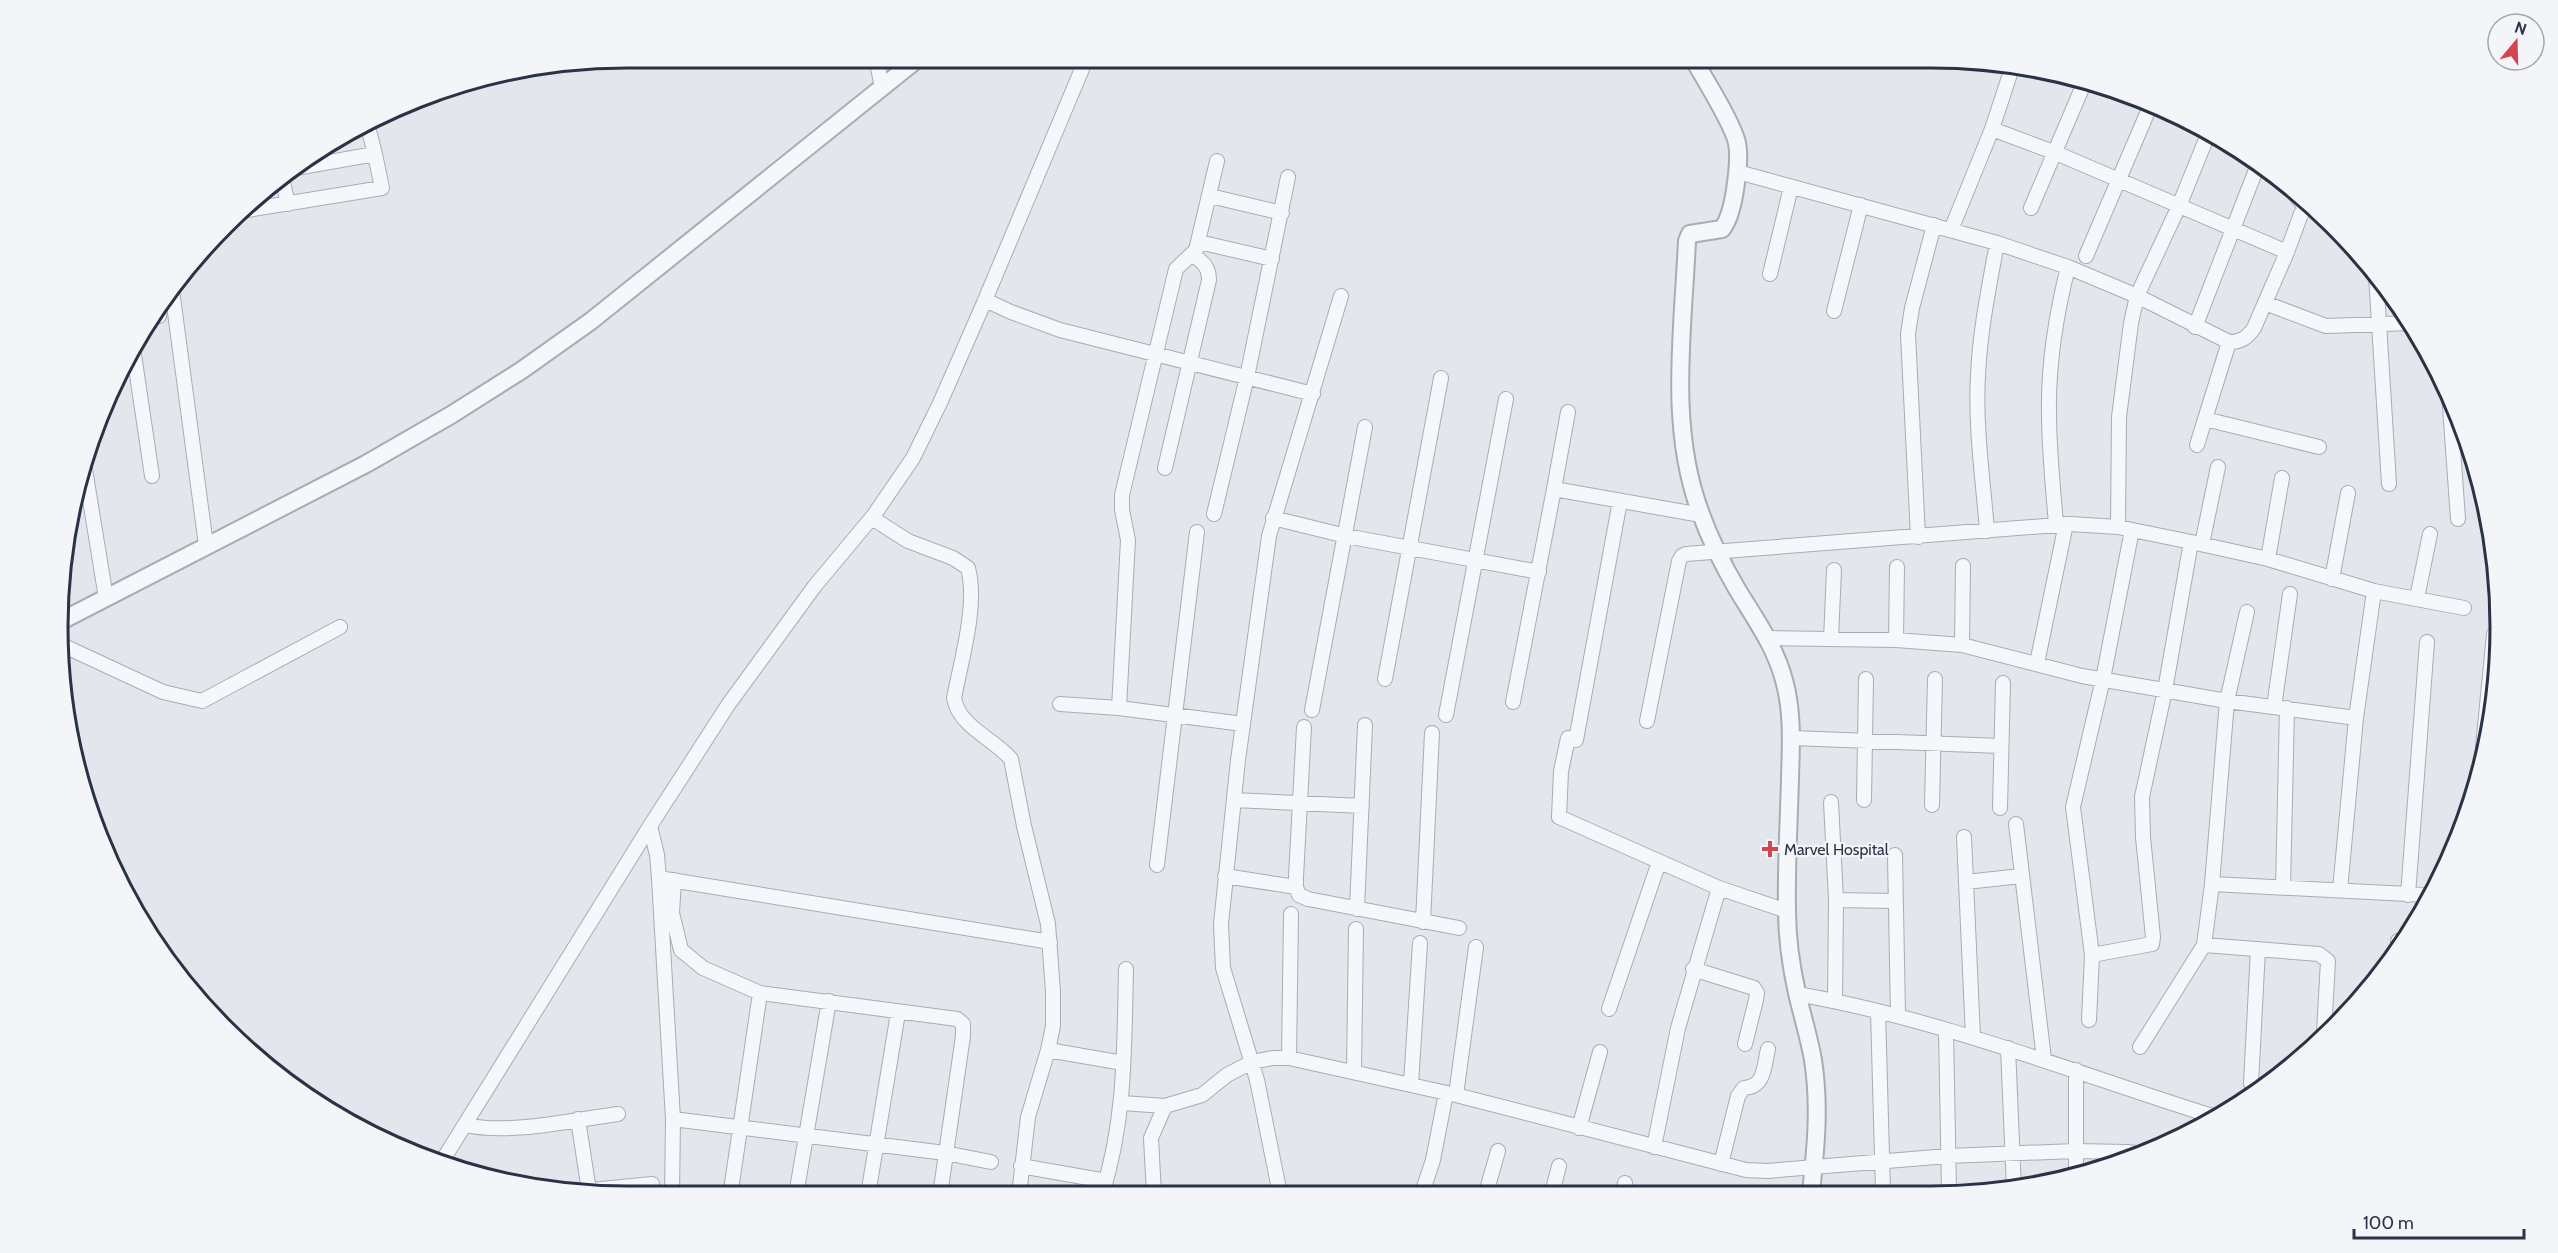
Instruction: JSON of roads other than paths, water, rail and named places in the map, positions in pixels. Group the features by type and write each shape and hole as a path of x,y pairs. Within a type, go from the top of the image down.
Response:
{"street":[{"path":"878,68 882,88"},
{"path":"68,617 366,464 452,415 522,370 600,314 907,68"},
{"path":"445,1155 728,705 814,587 872,518 913,458 985,300 1082,68"},
{"path":"1698,68 1732,129 1737,143 1738,172 1726,224 1722,229 1690,234 1687,241 1680,384 1687,468 1701,515 1717,551 1768,638 1784,680 1789,706 1791,738 1787,911 1791,957 1797,994 1809,1040 1817,1096 1818,1120 1812,1186"},
{"path":"1951,230 1992,129 2010,73"},
{"path":"2031,208 2082,89"},
{"path":"2086,256 2148,111"},
{"path":"1992,129 2056,153 2288,252"},
{"path":"255,209 382,188 369,130"},
{"path":"2089,1020 2092,954 2073,807 2103,679 2125,529 2119,417 2131,323 2137,296 2180,206 2206,139"},
{"path":"310,166 375,154"},
{"path":"1119,708 1128,540 1122,510 1122,495 1176,269 1180,263 1193,255 1199,242 1217,161"},
{"path":"2195,327 2255,171"},
{"path":"1738,172 1997,243 2068,267 2137,296 2229,342 2240,342 2248,337 2305,211"},
{"path":"1214,514 1247,377 1288,177"},
{"path":"284,185 288,204"},
{"path":"1770,274 1791,187"},
{"path":"1210,196 1282,213"},
{"path":"1834,311 1861,205"},
{"path":"1918,537 1908,334 1912,308 1934,225"},
{"path":"1199,242 1272,260"},
{"path":"1987,531 1977,406 1978,374 1980,340 1997,243"},
{"path":"1165,468 1209,272 1206,265 1193,255"},
{"path":"2037,663 2061,524 2049,413 2049,381 2058,306 2068,267"},
{"path":"2377,289 2389,484"},
{"path":"1279,1186 1252,1062 1223,968 1221,924 1243,724 1273,519 1313,394 1341,296"},
{"path":"173,300 206,545"},
{"path":"985,300 1060,330 1313,394"},
{"path":"2265,303 2326,326 2401,324"},
{"path":"2197,445 2229,342"},
{"path":"135,360 152,476"},
{"path":"1385,679 1442,378"},
{"path":"1446,715 1506,399"},
{"path":"1513,702 1568,412"},
{"path":"2205,419 2319,447"},
{"path":"2451,421 2458,519"},
{"path":"1312,710 1365,426"},
{"path":"2092,954 2152,944 2142,797 2197,543 2218,467"},
{"path":"2268,559 2282,478"},
{"path":"87,482 106,598"},
{"path":"1554,489 1701,515"},
{"path":"2332,579 2348,493"},
{"path":"1620,501 1572,739 1561,771 1559,817 1719,888 1787,911"},
{"path":"872,518 908,541 953,558 968,568 970,591 968,621 954,698 956,710 962,719 1011,759 1024,826 1048,924 1053,1026 1048,1050 1032,1098 1020,1186"},
{"path":"1273,519 1410,549 1539,572"},
{"path":"1647,721 1679,561 1686,554 2061,524 2125,529 2197,543 2268,559 2374,591 2464,608"},
{"path":"1158,865 1197,532"},
{"path":"2417,598 2430,534"},
{"path":"1962,645 1963,566"},
{"path":"1896,640 1897,567"},
{"path":"1831,639 1834,570"},
{"path":"2340,890 2356,718 2374,591"},
{"path":"2283,888 2281,708 2290,594"},
{"path":"2140,1047 2204,945 2212,884 2226,700 2247,612"},
{"path":"69,648 163,692 202,701 340,627"},
{"path":"1768,638 1896,640 1962,645 2082,676 2226,700 2356,718"},
{"path":"2408,895 2427,642"},
{"path":"1864,800 1866,679"},
{"path":"1932,805 1935,679"},
{"path":"2000,808 2003,683"},
{"path":"1060,704 1119,708 1243,724"},
{"path":"1357,909 1365,725"},
{"path":"1304,727 1296,892 1303,898 1459,928"},
{"path":"1423,922 1432,733"},
{"path":"1791,738 2001,746"},
{"path":"1234,800 1362,806"},
{"path":"1831,802 1836,900 1835,1001"},
{"path":"2016,824 2043,1059"},
{"path":"650,826 657,855 659,878 673,1119 672,1186"},
{"path":"1964,837 1973,1037"},
{"path":"1895,855 1898,1015"},
{"path":"1609,1009 1659,862"},
{"path":"1225,876 1296,887"},
{"path":"1966,882 2021,876"},
{"path":"659,878 1050,942"},
{"path":"674,880 672,913 681,950 703,968 760,993 957,1019 963,1024 941,1186"},
{"path":"2212,884 2422,895"},
{"path":"1654,1147 1670,1060 1693,969 1719,888"},
{"path":"1836,900 1895,901"},
{"path":"1289,1058 1291,914"},
{"path":"1354,1071 1356,929"},
{"path":"1411,1084 1420,943"},
{"path":"2204,945 2324,957 2328,961 2324,1024"},
{"path":"1424,1186 1451,1094 1476,947"},
{"path":"2251,1084 2258,949"},
{"path":"1104,1186 1122,1103 1126,969"},
{"path":"1693,969 1754,988 1756,1000 1745,1044"},
{"path":"732,1186 760,993"},
{"path":"1797,994 1898,1015 1946,1031 1973,1037 2076,1070 2203,1115"},
{"path":"798,1186 829,1001"},
{"path":"1878,1011 1883,1186"},
{"path":"869,1186 898,1013"},
{"path":"1946,1031 1949,1185"},
{"path":"2008,1048 2013,1179"},
{"path":"1721,1164 1738,1096 1744,1088 1753,1088 1759,1083 1768,1049"},
{"path":"1048,1050 1123,1063"},
{"path":"1579,1128 1600,1052"},
{"path":"1122,1103 1165,1106 1202,1095 1227,1075 1252,1062 1272,1058 1289,1058 1411,1084 1746,1170 1767,1172 1881,1160 1948,1156 2075,1151 2122,1152"},
{"path":"2076,1070 2076,1166"},
{"path":"1154,1186 1151,1138 1165,1106"},
{"path":"465,1125 480,1129 504,1129 618,1114"},
{"path":"578,1119 584,1184"},
{"path":"673,1119 945,1153 991,1162"},
{"path":"1488,1186 1498,1151"},
{"path":"1022,1166 1097,1186"},
{"path":"1553,1186 1559,1167"},
{"path":"633,1186 652,1184"}],"place":[{"name":"Marvel Hospital","path":"1770,849"}]}
